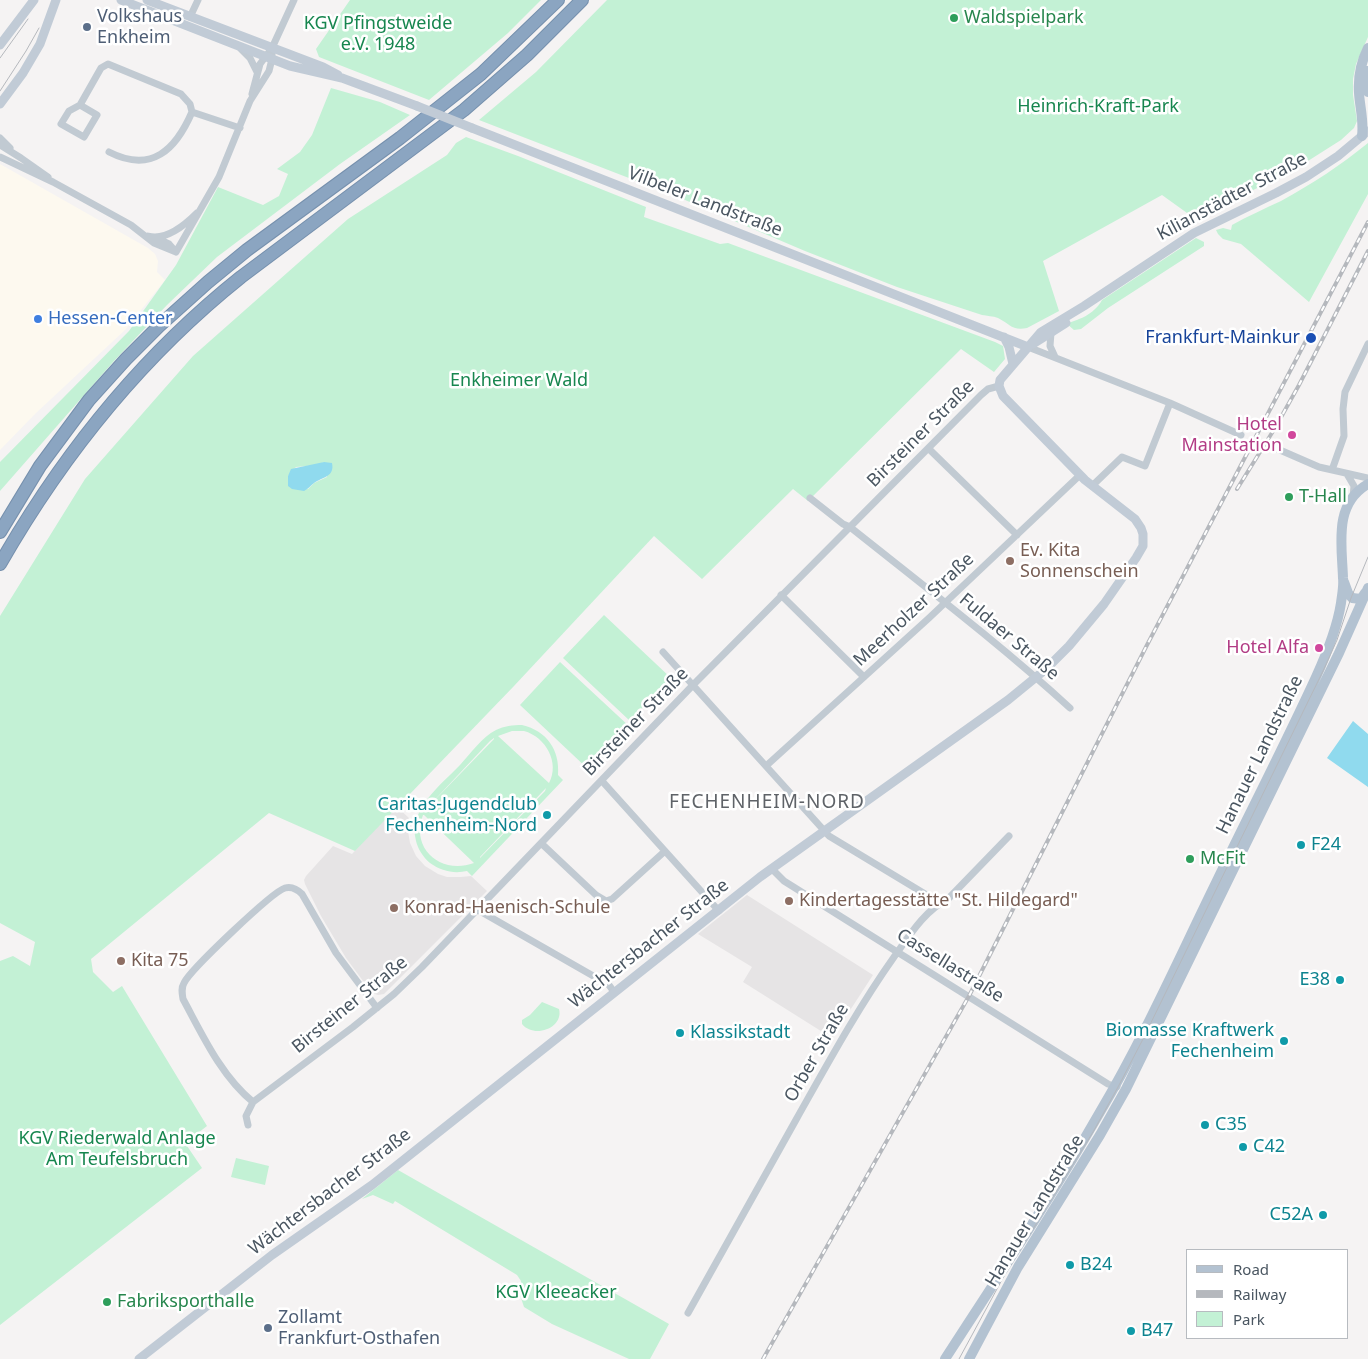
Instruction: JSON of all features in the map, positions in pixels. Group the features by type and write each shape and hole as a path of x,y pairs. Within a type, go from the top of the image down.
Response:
{"highway":[{"path":"0,532 40,466 89,400 159,326 247,250 400,138 482,74 558,0"},
{"path":"0,564 45,492 92,426 128,384 214,298 464,110 527,55 582,0"}],"main road":[{"path":"0,45 34,0"},
{"path":"0,104 23,73 40,44 56,0"},
{"name":"Vilbeler Landstraße","path":"121,0 290,66 342,78 417,106 1028,347"},
{"name":"Vilbeler Landstraße","path":"147,0 323,67 342,78"},
{"path":"1365,134 1360,100 1360,75 1368,48"},
{"path":"1368,65 1366,79 1368,92"},
{"path":"1360,100 1368,114"},
{"name":"Kilianstädter Straße","path":"1041,332 1084,306 1185,238 1298,182 1333,159 1365,134"},
{"name":"Kilianstädter Straße","path":"1028,347 1051,333 1084,306"},
{"path":"1004,337 1024,338 1041,332"},
{"name":"Birsteiner Straße","path":"999,386 1000,380 1041,332"},
{"path":"1004,337 1010,347 1013,364"},
{"path":"999,386 1003,396 1092,486"},
{"name":"Hanauer Landstraße","path":"945,1359 1039,1212 1101,1110 1177,962 1319,672 1334,634 1344,581 1340,541 1341,530 1352,498 1368,484"},
{"name":"Wächtersbacher Straße","path":"139,1359 285,1246 350,1202 772,869 1008,700 1057,658 1121,581 1143,546 1144,534 1135,519 1092,486"},
{"path":"1344,581 1352,598 1361,599 1367,589"},
{"name":"Hanauer Landstraße","path":"969,1359 1018,1267 1096,1142 1130,1080 1339,653 1367,589"}],"street":[{"path":"190,17 198,0"},
{"path":"250,102 269,71 269,58 272,48 294,0"},
{"path":"234,44 248,56 257,72"},
{"path":"176,252 219,176 250,102 257,72 269,58"},
{"path":"80,105 97,115 84,137 61,124 69,111 80,105 101,68 108,64 181,94 190,104 192,112 180,137 174,145 159,155 134,160 109,152"},
{"path":"269,71 278,67 290,66"},
{"path":"192,112 240,128"},
{"path":"0,138 21,158"},
{"path":"0,145 52,181"},
{"path":"0,157 52,181 145,235 154,243 176,252"},
{"path":"156,238 179,228 202,207"},
{"path":"145,235 169,244 176,252"},
{"path":"1051,333 1050,346 1055,357"},
{"path":"1332,470 1344,436 1343,410 1345,392 1368,344"},
{"name":"Vilbeler Landstraße","path":"1028,347 1170,402 1241,435"},
{"name":"Birsteiner Straße","path":"253,1102 377,1008 422,967 782,595 984,392 999,386"},
{"path":"1092,486 1122,457 1145,466 1170,402"},
{"path":"1273,447 1303,461 1368,478"},
{"path":"929,449 1017,535"},
{"path":"1347,474 1354,486 1352,498"},
{"name":"Meerholzer Straße","path":"766,766 1080,475"},
{"name":"Fuldaer Straße","path":"810,498 843,524 850,527 944,602 1036,677 1070,708"},
{"path":"782,595 864,677"},
{"path":"663,652 829,836 940,903"},
{"path":"602,781 719,911"},
{"name":"Orber Straße","path":"688,1313 843,1035 898,951 921,922 940,903 948,899 1009,836"},
{"path":"542,844 596,895 606,901 612,899 665,851"},
{"name":"Cassellastraße","path":"772,869 784,881 1113,1087"},
{"path":"248,1125 246,1116 253,1102 242,1093 215,1055 183,999 182,992 185,981 230,934 283,889 297,889 302,894 336,953 377,1008"},
{"path":"478,910 608,985 614,992"},
{"path":"1113,1087 1123,1086 1130,1080"}],"shaded area":[{"path":"0,164 148,248 155,254 158,261 157,272 165,280 125,330 36,413 0,450"},
{"name":"Konrad-Haenisch-Schule","path":"396,806 409,818 408,831 410,843 416,856 425,866 447,877 471,876 487,891 384,994 378,995 372,993 346,958 321,916 304,880 333,846 352,854"},
{"path":"747,895 873,975 832,1038 743,982 752,967 698,934"}],"green space":[{"name":"KGV Pfingstweide e.V. 1948","path":"350,0 541,0 508,33 429,100 319,57 316,49"},
{"name":"Heinrich-Kraft-Park","path":"607,0 1368,0 1368,37 1356,64 1353,79 1353,95 1357,121 1354,128 1341,140 1289,173 1287,172 1294,160 1287,154 1277,178 1198,218 1194,218 1162,195 1043,261 1059,311 1027,328 1018,329 996,317 982,315 897,287 805,251 678,197 479,120 536,72"},
{"path":"331,88 380,102 410,115 340,164 217,257 167,305 114,361 0,491 0,462 129,331 176,265 218,187 263,205 279,196 288,174 277,169 300,152 312,135"},
{"name":"Enkheimer Wald","path":"466,137 518,156 646,207 644,217 720,244 728,243 995,342 1003,346 1005,359 994,372 961,349 808,501 793,489 702,579 654,536 514,686 355,851 269,813 91,959 93,972 113,992 122,986 207,1126 185,1143 202,1168 0,1325 0,961 13,956 30,966 35,942 0,923 0,616 85,479 193,356 348,219 447,155 456,143","holes":["324,462 327,477 314,483 308,489 288,476 296,467 318,465"]},
{"path":"1368,143 1368,194 1309,302 1241,244 1223,239 1218,234 1216,230 1223,228 1231,230 1232,225 1304,188 1337,167"},
{"path":"1196,238 1204,242 1204,246 1108,308 1081,329 1074,330 1067,324 1089,314 1102,300"},
{"path":"604,615 671,678 630,721 563,658"},
{"path":"560,662 630,727 589,770 520,705"},
{"path":"522,725 538,732 550,743 557,757 558,775 563,780 472,876 467,871 452,872 434,866 423,856 416,841 415,829 421,808 436,789 486,737 499,729","holes":["512,731 524,731 539,739 552,759 553,767 549,783 498,736","494,738 427,808 490,741","546,788 545,791 480,857","424,815 474,863 462,866 440,862 431,856 425,848 421,839 420,827"]},
{"path":"542,1002 559,1009 559,1016 553,1026 540,1031 534,1031 522,1024 522,1020 530,1015"},
{"path":"236,1158 269,1166 265,1185 231,1177"},
{"name":"KGV Kleeacker","path":"398,1170 669,1324 650,1359 629,1359 552,1324 524,1307 520,1295 521,1281 517,1275 395,1201 393,1204 373,1195 362,1199"}],"water":[{"path":"324,462 332,463 332,471 327,476 304,491 292,489 288,486 288,476 291,469"},
{"path":"1353,721 1368,734 1368,787 1327,758"}],"tram line":[{"path":"0,58 28,19"},
{"path":"0,91 39,28"},
{"path":"959,1359 1004,1276 1093,1132 1142,1041 1323,671 1337,640 1351,598 1368,557"}],"railway":[{"path":"763,1359 969,996 1147,645 1368,222"},
{"path":"1237,489 1299,385 1368,251"}],"place":[{"name":"Waldspielpark","path":"954,18"},
{"name":"Volkshaus Enkheim","path":"87,27"},
{"name":"Hessen-Center","path":"38,319"},
{"name":"Frankfurt-Mainkur","path":"1311,338"},
{"name":"Hotel Mainstation","path":"1292,435"},
{"name":"T-Hall","path":"1289,497"},
{"name":"Ev. Kita Sonnenschein","path":"1010,561"},
{"name":"Hotel Alfa","path":"1319,648"},
{"name":"Caritas-Jugendclub Fechenheim-Nord","path":"547,815"},
{"name":"F24","path":"1301,845"},
{"name":"McFit","path":"1190,859"},
{"name":"Kindertagesstätte \"St. Hildegard\"","path":"789,901"},
{"name":"Konrad-Haenisch-Schule","path":"394,908"},
{"name":"Kita 75","path":"121,961"},
{"name":"E38","path":"1340,980"},
{"name":"Klassikstadt","path":"680,1033"},
{"name":"Biomasse Kraftwerk Fechenheim","path":"1284,1041"},
{"name":"C35","path":"1205,1125"},
{"name":"C42","path":"1243,1147"},
{"name":"C52A","path":"1323,1215"},
{"name":"B24","path":"1070,1265"},
{"name":"Fabriksporthalle","path":"107,1302"},
{"name":"Zollamt Frankfurt-Osthafen","path":"268,1328"},
{"name":"B47","path":"1131,1331"}],"district":[{"name":"FECHENHEIM-NORD","path":"767,803"}],"park label":[{"name":"KGV Riederwald Anlage Am Teufelsbruch","path":"117,1149"}]}
